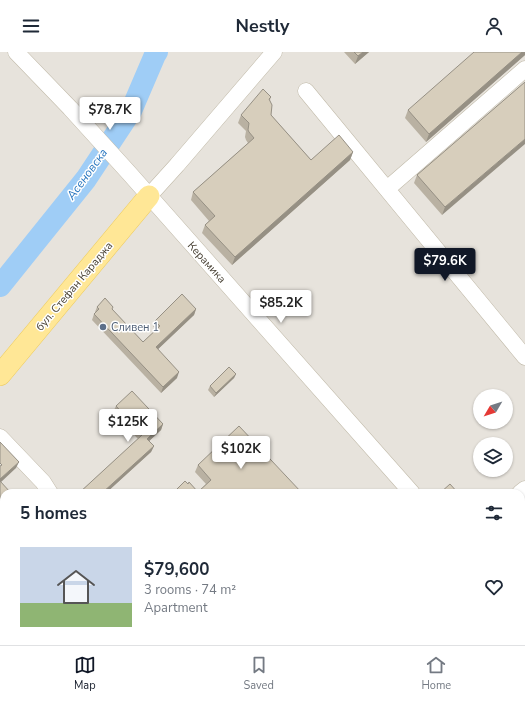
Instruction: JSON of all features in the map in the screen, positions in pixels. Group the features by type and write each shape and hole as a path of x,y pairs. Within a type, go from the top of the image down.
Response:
{"main road":[{"name":"бул. Стефан Караджа","path":"0,375 149,196"}],"street":[{"name":"Керамика","path":"16,52 70,108 408,489"},
{"path":"149,196 274,52"},
{"path":"387,188 525,69"},
{"path":"306,91 525,357"},
{"path":"0,437 43,482 47,489"}],"shaded area":[{"path":"0,52 525,52 525,489 0,489"}],"building":[{"path":"354,52 363,52 358,56"},
{"path":"474,52 522,52 429,134 408,110"},
{"path":"525,82 525,139 445,207 417,175"},
{"path":"263,89 271,97 269,99 272,105 271,115 311,160 339,135 353,152 235,257 205,225 215,216 193,192 254,138 248,130 249,123 241,115"},
{"path":"182,294 196,309 156,347 179,372 163,387 94,314 99,309 97,307 105,298 113,307 112,309 143,342 160,326 155,321"},
{"path":"229,367 236,374 216,393 210,386"},
{"path":"132,391 163,424 147,439 154,446 106,489 83,489 142,435 116,406"},
{"path":"239,426 298,489 201,489 211,480 198,465"},
{"path":"0,442 19,462 0,479 0,466 2,465 0,463"},
{"path":"0,481 7,489 0,489"},
{"path":"185,481 188,484 189,482 195,489 177,489"},
{"path":"450,484 454,489 444,489"}],"waterway":[{"name":"Асеновска","path":"0,286 86,179 131,111 157,52"}],"place":[{"name":"Сливен 1","path":"103,327"}]}
